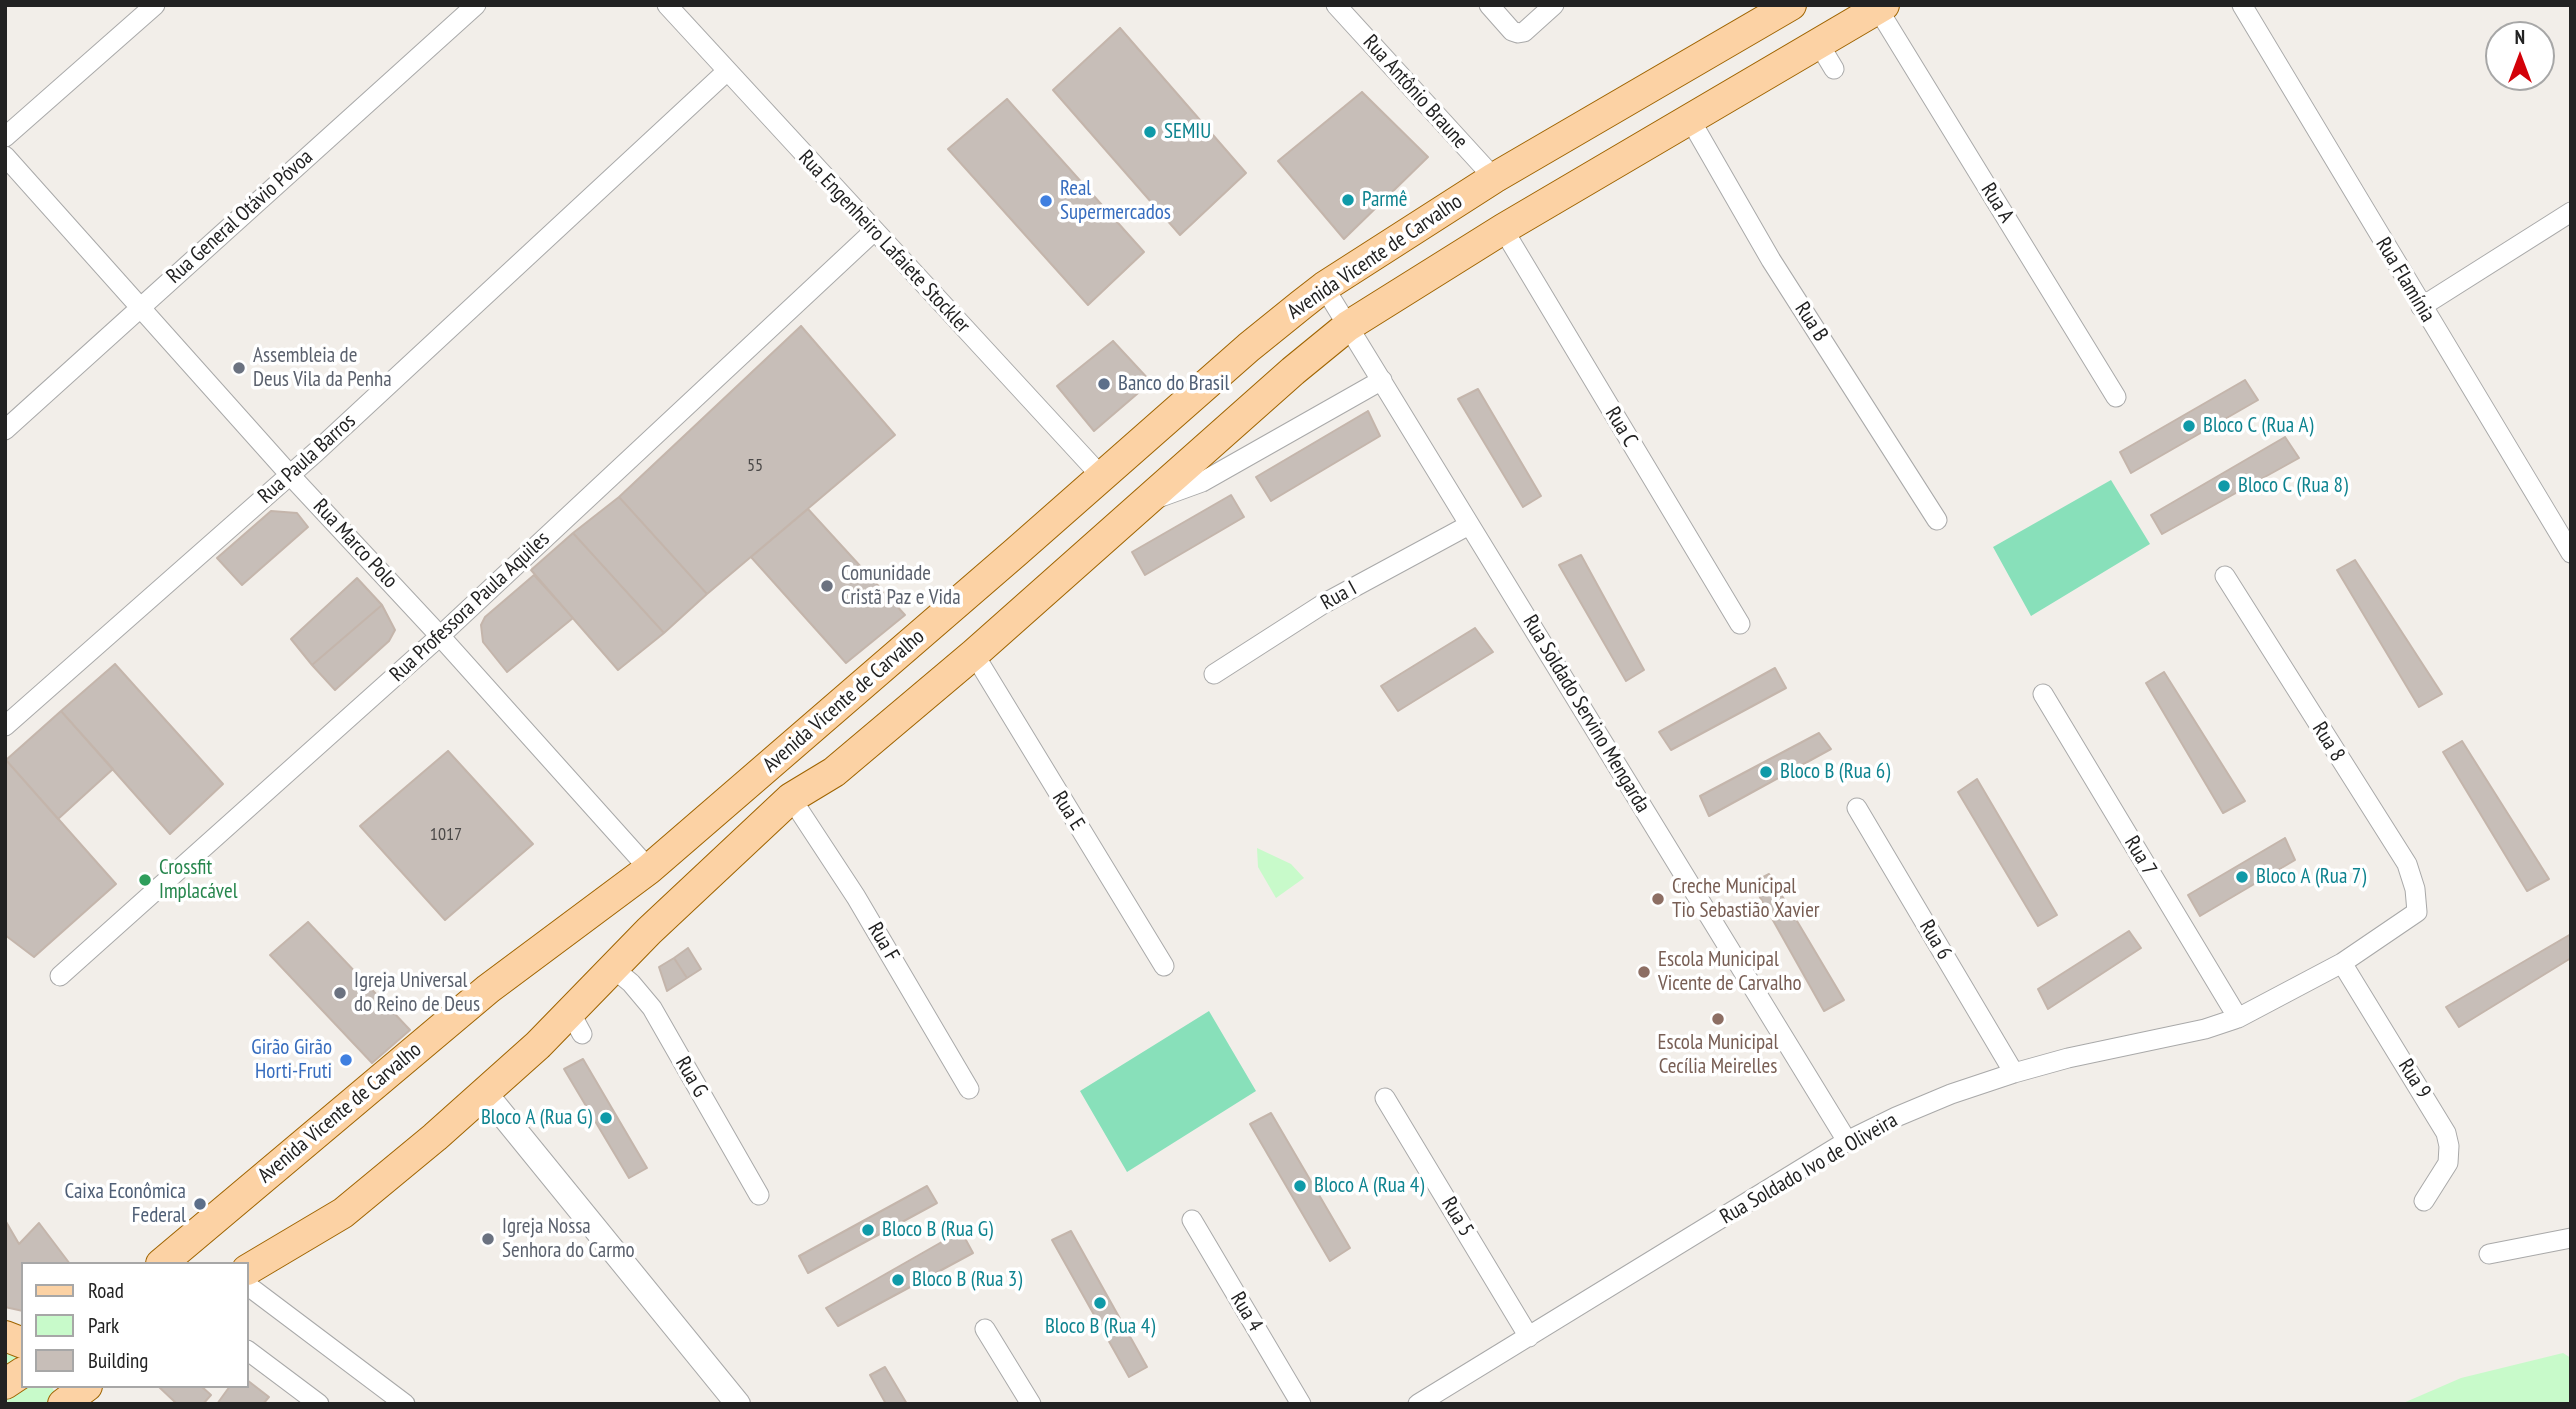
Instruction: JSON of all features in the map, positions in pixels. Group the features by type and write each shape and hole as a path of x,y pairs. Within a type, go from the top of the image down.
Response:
{"main road":[{"name":"Avenida Vicente de Carvalho","path":"248,1269 322,1228 343,1213 538,1045 576,1023 614,968 649,931 790,799 834,772 974,654 1293,371 1348,326 1503,229 1690,121 1826,56 1881,7"},
{"name":"Avenida Vicente de Carvalho","path":"163,1262 488,989 649,869 1249,347 1324,287 1494,178 1781,8"},
{"path":"5,1384 21,1373"}],"street":[{"path":"5,137 155,5"},
{"name":"Rua General Otávio Póvoa","path":"5,430 476,5"},
{"name":"Rua Engenheiro Lafaiete Stockler","path":"667,5 1102,477"},
{"name":"Rua Antônio Braune","path":"1336,5 1494,178"},
{"path":"1489,5 1512,31 1518,33 1524,32 1553,5"},
{"name":"Rua Flamínia","path":"2242,5 2571,553"},
{"name":"Rua A","path":"1881,7 2116,397"},
{"name":"Rua Paula Barros","path":"5,726 290,475 726,72"},
{"name":"Rua B","path":"1690,121 1771,260 1937,520"},
{"name":"Rua Marco Polo","path":"5,156 290,475 440,636 649,869"},
{"path":"2421,307 2571,212"},
{"name":"Rua C","path":"1503,229 1740,624"},
{"name":"Rua Professora Paula Aquiles","path":"60,976 440,636 874,231"},
{"name":"Rua Soldado Servino Mengarda","path":"1324,287 1847,1142"},
{"name":"Avenida Vicente de Carvalho","path":"1148,501 1202,482 1382,380"},
{"name":"Rua I","path":"1214,674 1323,604 1469,525"},
{"name":"Rua 8","path":"2225,576 2407,864 2415,889 2417,912"},
{"name":"Rua E","path":"974,654 1164,966"},
{"name":"Rua 7","path":"2043,694 2238,1017"},
{"name":"Rua F","path":"790,799 856,897 970,1089"},
{"name":"Rua 6","path":"1857,808 2014,1073"},
{"name":"Rua Soldado Ivo de Oliveira","path":"1418,1404 1847,1142 1896,1117 1951,1094 2014,1073 2068,1058 2204,1029 2238,1017 2342,962 2417,912"},
{"name":"Rua 9","path":"2342,962 2446,1133 2449,1146 2448,1163 2424,1201"},
{"name":"Rua G","path":"614,968 652,1008 759,1195"},
{"path":"485,1093 601,1222 714,1376 738,1404"},
{"name":"Rua 5","path":"1385,1098 1529,1337"},
{"name":"Rua 4","path":"1192,1220 1301,1404"},
{"path":"2489,1254 2571,1238"},
{"path":"248,1286 405,1404"},
{"path":"985,1329 1031,1404"},
{"path":"248,1351 319,1404"}],"green space":[{"path":"2111,480 2150,544 2031,616 1993,547"},
{"path":"1257,848 1291,864 1304,878 1276,898 1258,867"},
{"path":"1209,1011 1256,1091 1127,1172 1080,1091"},
{"path":"5,1353 21,1359 21,1388 52,1388 63,1404 5,1404"},
{"path":"2563,1353 2571,1358 2571,1404 2401,1404 2461,1378"}],"building":[{"name":"SEMIU","path":"1120,28 1246,173 1180,235 1053,90"},
{"name":"Parmê","path":"1362,92 1428,157 1344,239 1278,161"},
{"name":"Real Supermercados","path":"1007,99 1144,252 1088,305 948,149"},
{"path":"801,326 895,435 707,594 619,497"},
{"name":"Banco do Brasil","path":"1113,341 1151,382 1094,431 1057,386"},
{"name":"Bloco C (Rua A)","path":"2245,380 2258,400 2131,473 2120,452"},
{"path":"1478,389 1541,496 1523,507 1458,399"},
{"path":"1368,411 1380,436 1271,501 1256,477"},
{"name":"Bloco C (Rua 8)","path":"2285,437 2299,458 2162,534 2151,515"},
{"path":"1231,495 1244,517 1145,575 1132,552"},
{"path":"619,497 707,594 664,633 573,533"},
{"name":"Comunidade Cristã Paz e Vida","path":"808,509 905,615 846,663 751,557"},
{"path":"271,511 297,513 308,527 242,585 217,558"},
{"path":"573,533 664,633 618,670 531,570"},
{"path":"1581,555 1644,670 1626,681 1559,565"},
{"path":"2355,560 2442,694 2419,707 2337,570"},
{"path":"534,575 573,618 507,672 483,642 481,625 485,617"},
{"path":"357,578 382,605 312,665 291,639"},
{"path":"382,605 395,630 389,641 335,690 312,665"},
{"path":"1475,628 1493,652 1398,711 1381,686"},
{"path":"115,664 223,784 170,834 61,711"},
{"path":"1775,668 1786,688 1671,750 1659,732"},
{"path":"2164,672 2245,801 2223,813 2146,683"},
{"path":"61,711 113,769 58,819 6,760"},
{"name":"Bloco B (Rua 6)","path":"1819,733 1831,749 1709,816 1700,796"},
{"path":"2462,741 2549,879 2527,891 2443,752"},
{"path":"448,751 533,844 445,920 360,826"},
{"path":"6,760 116,884 34,957 5,935"},
{"path":"1977,779 2057,915 2038,926 1958,792"},
{"name":"Bloco A (Rua 7)","path":"2285,838 2295,860 2200,916 2188,895"},
{"path":"1769,874 1844,1000 1824,1011 1752,883"},
{"name":"Igreja Universal do Reino de Deus","path":"308,922 410,1030 372,1063 270,955"},
{"path":"2129,931 2141,948 2048,1009 2038,989"},
{"path":"2571,934 2571,958 2459,1027 2446,1007"},
{"path":"688,948 701,969 687,978 674,958"},
{"path":"674,958 687,978 667,991 659,967"},
{"name":"Bloco A (Rua G)","path":"583,1059 647,1168 629,1178 564,1069"},
{"name":"Bloco A (Rua 4)","path":"1271,1113 1350,1248 1330,1261 1250,1124"},
{"name":"Bloco B (Rua G)","path":"927,1186 937,1203 808,1273 799,1256"},
{"path":"5,1220 19,1244 39,1223 68,1262 21,1262 21,1311 5,1307"},
{"name":"Bloco B (Rua 3)","path":"961,1231 973,1253 838,1326 826,1308"},
{"name":"Bloco B (Rua 4)","path":"1071,1231 1147,1367 1129,1377 1052,1240"},
{"path":"885,1367 907,1404 886,1404 870,1375"},
{"path":"248,1381 269,1397 263,1404 217,1404 229,1388 248,1388"},
{"path":"160,1388 203,1388 211,1395 203,1404 177,1404"}],"place":[{"name":"SEMIU","path":"1150,132"},
{"name":"Parmê","path":"1348,200"},
{"name":"Real Supermercados","path":"1046,201"},
{"name":"Assembleia de Deus Vila da Penha","path":"239,368"},
{"name":"Banco do Brasil","path":"1104,384"},
{"name":"Bloco C (Rua A)","path":"2189,426"},
{"name":"Bloco C (Rua 8)","path":"2224,486"},
{"name":"Comunidade Cristã Paz e Vida","path":"827,586"},
{"name":"Bloco B (Rua 6)","path":"1766,772"},
{"name":"Bloco A (Rua 7)","path":"2242,877"},
{"name":"Crossfit Implacável","path":"145,880"},
{"name":"Creche Municipal Tio Sebastião Xavier","path":"1658,899"},
{"name":"Escola Municipal Vicente de Carvalho","path":"1644,972"},
{"name":"Igreja Universal do Reino de Deus","path":"340,993"},
{"name":"Escola Municipal Cecília Meirelles","path":"1718,1019"},
{"name":"Girão Girão Horti-Fruti","path":"346,1060"},
{"name":"Bloco A (Rua G)","path":"606,1118"},
{"name":"Bloco A (Rua 4)","path":"1300,1186"},
{"name":"Caixa Econômica Federal","path":"200,1204"},
{"name":"Bloco B (Rua G)","path":"868,1230"},
{"name":"Igreja Nossa Senhora do Carmo","path":"488,1239"},
{"name":"Bloco B (Rua 3)","path":"898,1280"},
{"name":"Bloco B (Rua 4)","path":"1100,1303"}]}
